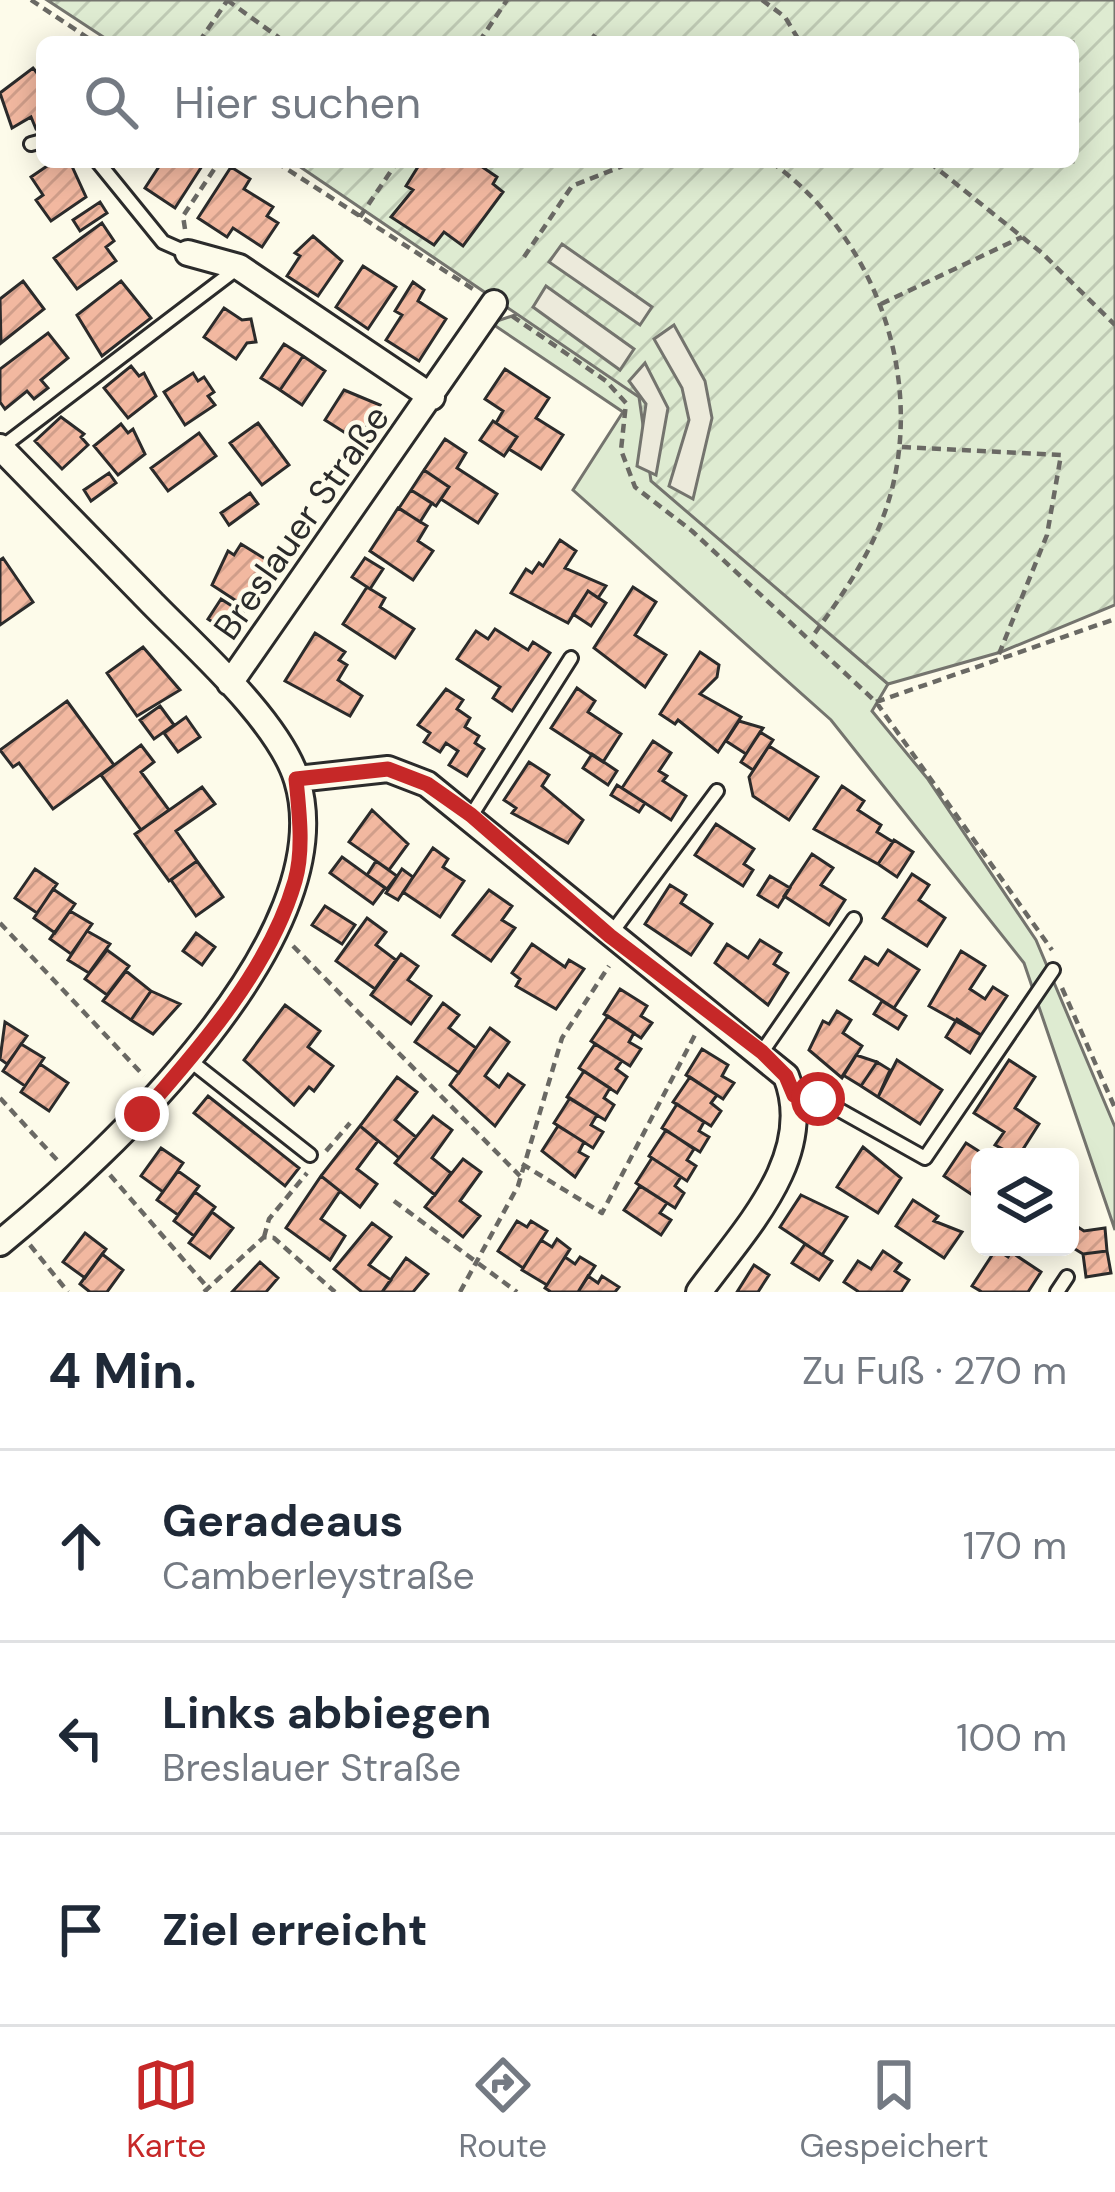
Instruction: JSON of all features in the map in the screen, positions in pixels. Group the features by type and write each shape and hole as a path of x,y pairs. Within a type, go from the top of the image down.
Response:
{"street":[{"path":"188,253 239,267 432,397"},
{"name":"Breslauer Straße","path":"296,779 230,682 494,303"},
{"path":"0,448 230,682"},
{"path":"9,1236 97,1160 252,974 296,879 296,779 388,769 427,784 471,815 616,941 762,1052 786,1076 794,1095 794,1141 766,1199 699,1292"}],"lane":[{"path":"103,168 163,242 188,253"},
{"path":"0,448 239,267"},
{"path":"471,815 572,658"},
{"path":"616,941 717,791"},
{"path":"762,1052 854,919"},
{"path":"794,1095 818,1099 925,1158 1053,970"},
{"path":"186,1058 310,1155"},
{"path":"1057,1292 1067,1277"}],"path":[{"path":"31,0 85,36"},
{"path":"203,36 227,0 275,36"},
{"path":"232,8 237,0"},
{"path":"482,36 507,0"},
{"path":"762,0 785,16 797,36"},
{"path":"188,253 183,216 215,168"},
{"path":"285,168 494,303 606,381 626,403 621,450 634,488 692,531 876,702 1048,942 1055,957 1053,970 1115,1108"},
{"path":"360,217 393,168"},
{"path":"524,257 572,186 618,168"},
{"path":"778,168 820,207 853,249 881,304 897,369 902,447 884,515 864,562 810,639"},
{"path":"936,168 1022,237 1115,325"},
{"path":"881,304 1022,237"},
{"path":"902,447 1061,455 1047,535 998,659"},
{"path":"876,702 1115,619"},
{"path":"0,923 138,1070"},
{"path":"274,932 309,957 520,1176"},
{"path":"460,1292 520,1176 562,1038 616,941"},
{"path":"522,1164 602,1213 709,1011"},
{"path":"0,1098 66,1171"},
{"path":"97,1160 206,1290 264,1237 269,1220 350,1123"},
{"path":"394,1202 517,1292"},
{"path":"9,1236 68,1292"},
{"path":"264,1237 274,1238 335,1292"}],"green space":[{"path":"47,0 1115,0 1115,605 1001,652 888,684 651,481 639,397 302,168 1079,168 1079,36 102,36"},
{"path":"518,314 640,397 801,606 888,684 872,711 927,778 1036,940 1115,1127 1115,1230 1024,963 831,720 573,490 623,412 491,323"}],"shaded area":[{"path":"562,244 652,307 640,325 549,262"},
{"path":"546,286 634,349 620,370 533,307"},
{"path":"674,325 705,381 712,418 693,499 669,486 689,420 682,388 654,339"},
{"path":"645,363 668,408 656,475 637,466 646,404 629,381"}],"building":[{"path":"33,68 36,129 31,117 12,128 0,93"},
{"path":"44,168 73,168 86,197 51,221 36,200 43,195 31,177"},
{"path":"158,168 201,168 175,208 145,188"},
{"path":"233,168 250,179 244,189 273,207 267,216 278,223 262,247 233,228 227,237 198,218"},
{"path":"417,168 484,168 497,177 493,184 503,192 463,246 444,232 434,245 391,217 413,190 406,186"},
{"path":"100,202 107,213 80,231 73,220"},
{"path":"102,223 114,241 106,247 116,261 77,289 54,258"},
{"path":"313,236 342,261 318,296 287,276 300,256 295,253"},
{"path":"363,266 396,287 368,329 336,307"},
{"path":"23,281 44,309 1,343 0,299"},
{"path":"121,281 151,318 102,356 77,315"},
{"path":"413,282 424,290 418,301 446,319 419,361 386,340 402,315 395,311"},
{"path":"224,308 242,320 251,319 256,342 247,343 236,359 204,337"},
{"path":"48,333 68,358 41,380 48,388 34,399 27,391 5,409 0,402 0,369"},
{"path":"284,344 303,356 280,390 261,378"},
{"path":"303,356 325,371 302,405 280,390"},
{"path":"131,366 139,376 144,373 156,396 128,418 104,388"},
{"path":"505,369 549,398 536,418 563,435 541,469 509,449 517,437 496,423 503,411 485,399"},
{"path":"193,373 198,381 204,377 214,392 208,396 215,405 185,425 164,392"},
{"path":"344,390 380,405 358,441 325,420"},
{"path":"61,417 84,434 81,437 88,445 62,469 35,441"},
{"path":"493,421 517,437 504,456 480,440"},
{"path":"258,423 289,465 262,485 230,443"},
{"path":"121,424 128,433 133,429 145,454 118,475 94,446"},
{"path":"199,433 216,456 168,491 151,468"},
{"path":"445,439 466,453 457,468 497,494 478,523 441,499 449,487 424,470"},
{"path":"424,470 449,487 436,506 411,490"},
{"path":"109,473 116,483 91,501 84,490"},
{"path":"411,490 432,503 420,522 399,508"},
{"path":"250,493 258,504 229,525 221,513"},
{"path":"398,508 427,526 418,541 433,551 413,580 370,551"},
{"path":"560,540 576,551 565,568 606,586 598,598 588,591 568,623 511,593 526,569 532,573 539,563 543,566"},
{"path":"241,544 270,562 256,593 251,589 241,604 212,585 228,551 234,555"},
{"path":"365,558 383,569 370,589 352,577"},
{"path":"0,560 33,602 0,625"},
{"path":"367,587 385,598 380,607 414,629 395,658 343,624"},
{"path":"633,587 656,602 635,635 666,655 645,687 594,648"},
{"path":"588,591 606,603 591,626 573,614"},
{"path":"221,599 243,613 229,633 208,619"},
{"path":"495,629 528,650 533,642 550,653 512,711 493,698 500,687 457,659 476,631 488,639"},
{"path":"315,633 345,652 339,660 347,665 338,680 362,696 350,716 285,681"},
{"path":"143,647 180,690 137,716 107,673"},
{"path":"700,652 719,665 717,677 700,694 741,717 718,752 678,720 675,724 660,714"},
{"path":"577,688 595,701 588,712 621,734 603,762 551,728"},
{"path":"446,689 463,700 457,709 470,718 465,727 479,736 475,743 484,749 467,776 449,765 458,751 446,743 440,752 424,742 430,733 418,725"},
{"path":"67,701 114,765 53,809 19,763 13,767 0,750"},
{"path":"160,706 174,725 154,739 140,720"},
{"path":"186,717 200,737 178,752 164,733"},
{"path":"739,721 763,728 746,754 726,741"},
{"path":"760,732 773,740 753,770 741,762"},
{"path":"653,741 671,753 659,771 667,776 663,781 686,796 671,820 622,788"},
{"path":"141,745 154,762 141,772 169,810 141,830 101,775"},
{"path":"769,746 818,777 789,820 753,796 749,777"},
{"path":"592,754 617,771 608,785 583,768"},
{"path":"529,762 549,775 542,786 583,820 568,843 512,813 516,808 504,800"},
{"path":"617,785 645,803 639,812 611,795"},
{"path":"842,786 864,801 858,810 881,825 877,832 893,842 878,864 814,829"},
{"path":"202,787 215,804 176,831 197,861 169,881 135,834"},
{"path":"372,810 408,844 389,870 349,842"},
{"path":"716,824 754,849 744,864 753,870 743,886 695,855"},
{"path":"894,840 913,852 897,877 878,864"},
{"path":"433,848 448,859 443,867 464,881 440,917 403,892"},
{"path":"812,854 833,868 821,885 845,900 829,925 784,896"},
{"path":"342,857 385,888 373,904 330,873"},
{"path":"197,861 223,897 196,916 171,880"},
{"path":"376,861 397,876 387,889 367,875"},
{"path":"35,869 57,884 37,913 15,898"},
{"path":"402,869 413,877 398,900 386,893"},
{"path":"912,874 929,885 919,900 945,918 927,946 883,918"},
{"path":"770,876 790,888 778,907 758,895"},
{"path":"670,885 686,895 681,903 712,924 691,955 645,924"},
{"path":"53,889 75,904 55,933 34,918"},
{"path":"489,890 512,906 502,920 515,928 491,961 453,935"},
{"path":"325,906 355,925 342,944 312,925"},
{"path":"70,911 92,924 71,954 50,939"},
{"path":"367,918 386,932 376,945 396,960 375,989 336,961"},
{"path":"87,931 110,944 89,973 68,960"},
{"path":"196,933 215,947 202,965 183,951"},
{"path":"760,940 781,953 774,964 788,973 768,1005 715,963 727,944 748,958"},
{"path":"532,944 565,967 569,960 584,969 556,1009 516,986 520,979 512,973"},
{"path":"107,950 129,966 107,995 85,979"},
{"path":"888,950 919,970 894,1008 850,980 865,957 878,965"},
{"path":"961,951 985,966 970,989 985,999 993,987 1007,996 981,1035 929,1006"},
{"path":"401,954 418,966 408,980 431,996 411,1024 371,995"},
{"path":"126,971 151,991 131,1020 103,1001"},
{"path":"620,989 647,1006 641,1016 652,1023 641,1038 604,1014"},
{"path":"151,991 180,1004 153,1034 131,1020"},
{"path":"882,1001 906,1016 898,1029 874,1014"},
{"path":"443,1003 459,1015 449,1028 476,1048 459,1073 415,1042"},
{"path":"285,1005 320,1031 308,1047 333,1066 314,1091 309,1087 294,1105 244,1060"},
{"path":"837,1011 851,1020 843,1033 862,1046 842,1078 809,1050 823,1021 829,1024"},
{"path":"608,1016 634,1033 629,1042 641,1049 630,1066 591,1041"},
{"path":"957,1019 981,1035 970,1053 946,1037"},
{"path":"5,1022 27,1036 7,1064 0,1059"},
{"path":"490,1028 509,1042 485,1076 499,1087 508,1074 524,1085 495,1126 450,1085"},
{"path":"21,1044 44,1058 25,1086 3,1071"},
{"path":"595,1044 622,1061 616,1069 627,1077 617,1093 579,1068"},
{"path":"702,1049 728,1065 722,1076 734,1083 723,1099 686,1075"},
{"path":"856,1055 877,1062 861,1086 843,1075"},
{"path":"897,1060 942,1090 920,1124 878,1097"},
{"path":"1009,1060 1035,1077 1015,1108 1039,1124 1024,1148 995,1145 1004,1132 974,1113"},
{"path":"877,1062 890,1070 878,1097 861,1086"},
{"path":"40,1064 68,1083 49,1111 21,1092"},
{"path":"584,1071 610,1088 604,1098 614,1105 605,1120 567,1097"},
{"path":"397,1077 417,1092 395,1120 416,1137 399,1158 360,1126"},
{"path":"690,1077 717,1095 711,1103 721,1111 711,1126 673,1102"},
{"path":"208,1096 299,1168 285,1186 194,1113"},
{"path":"570,1098 597,1115 591,1125 603,1132 593,1148 554,1123"},
{"path":"677,1104 704,1122 699,1131 709,1137 700,1152 662,1128"},
{"path":"433,1116 452,1130 432,1158 451,1173 435,1195 395,1163"},
{"path":"360,1126 378,1141 357,1169 377,1184 360,1207 321,1176"},
{"path":"558,1126 584,1142 579,1152 588,1157 575,1177 542,1151"},
{"path":"666,1130 694,1149 687,1160 696,1166 687,1181 649,1156"},
{"path":"966,1143 974,1148 971,1194 944,1176"},
{"path":"863,1147 901,1178 878,1213 837,1187"},
{"path":"161,1148 183,1163 163,1192 141,1176"},
{"path":"652,1158 681,1177 675,1186 684,1193 675,1208 636,1183"},
{"path":"463,1159 481,1172 460,1201 480,1216 463,1237 425,1207"},
{"path":"178,1171 199,1186 178,1215 157,1200"},
{"path":"321,1176 340,1191 321,1219 345,1236 330,1260 286,1228"},
{"path":"640,1186 667,1203 660,1213 671,1220 661,1235 624,1210"},
{"path":"195,1192 215,1207 194,1236 174,1221"},
{"path":"801,1195 847,1217 822,1255 780,1227"},
{"path":"913,1200 938,1216 934,1221 962,1232 944,1258 896,1226"},
{"path":"212,1212 233,1228 210,1258 189,1243"},
{"path":"517,1221 527,1227 531,1221 547,1231 523,1268 498,1251"},
{"path":"372,1223 391,1237 369,1265 391,1280 382,1292 362,1292 334,1269"},
{"path":"1079,1228 1105,1228 1107,1251 1083,1254"},
{"path":"85,1233 106,1249 85,1278 63,1262"},
{"path":"557,1239 570,1249 547,1285 522,1270 541,1240 552,1247"},
{"path":"805,1244 832,1261 819,1280 792,1263"},
{"path":"883,1251 901,1263 895,1271 909,1280 901,1292 859,1292 844,1282 858,1261 871,1269"},
{"path":"1107,1251 1111,1273 1086,1277 1083,1254"},
{"path":"102,1254 123,1270 107,1292 90,1292 80,1284"},
{"path":"991,1256 1017,1256 1041,1272 1028,1292 982,1292 972,1286"},
{"path":"565,1257 575,1264 580,1257 595,1266 578,1292 551,1292 545,1288"},
{"path":"406,1258 428,1274 413,1292 382,1292"},
{"path":"260,1262 278,1278 266,1292 232,1292"},
{"path":"754,1265 769,1275 758,1292 737,1292"},
{"path":"588,1276 598,1283 602,1276 619,1287 615,1292 578,1292"}],"route":[{"path":"142,1114 252,974 274,932 296,879 300,823 296,779 333,771 388,769 427,784 471,815 610,936 762,1052 786,1076 794,1095 818,1099"}]}
